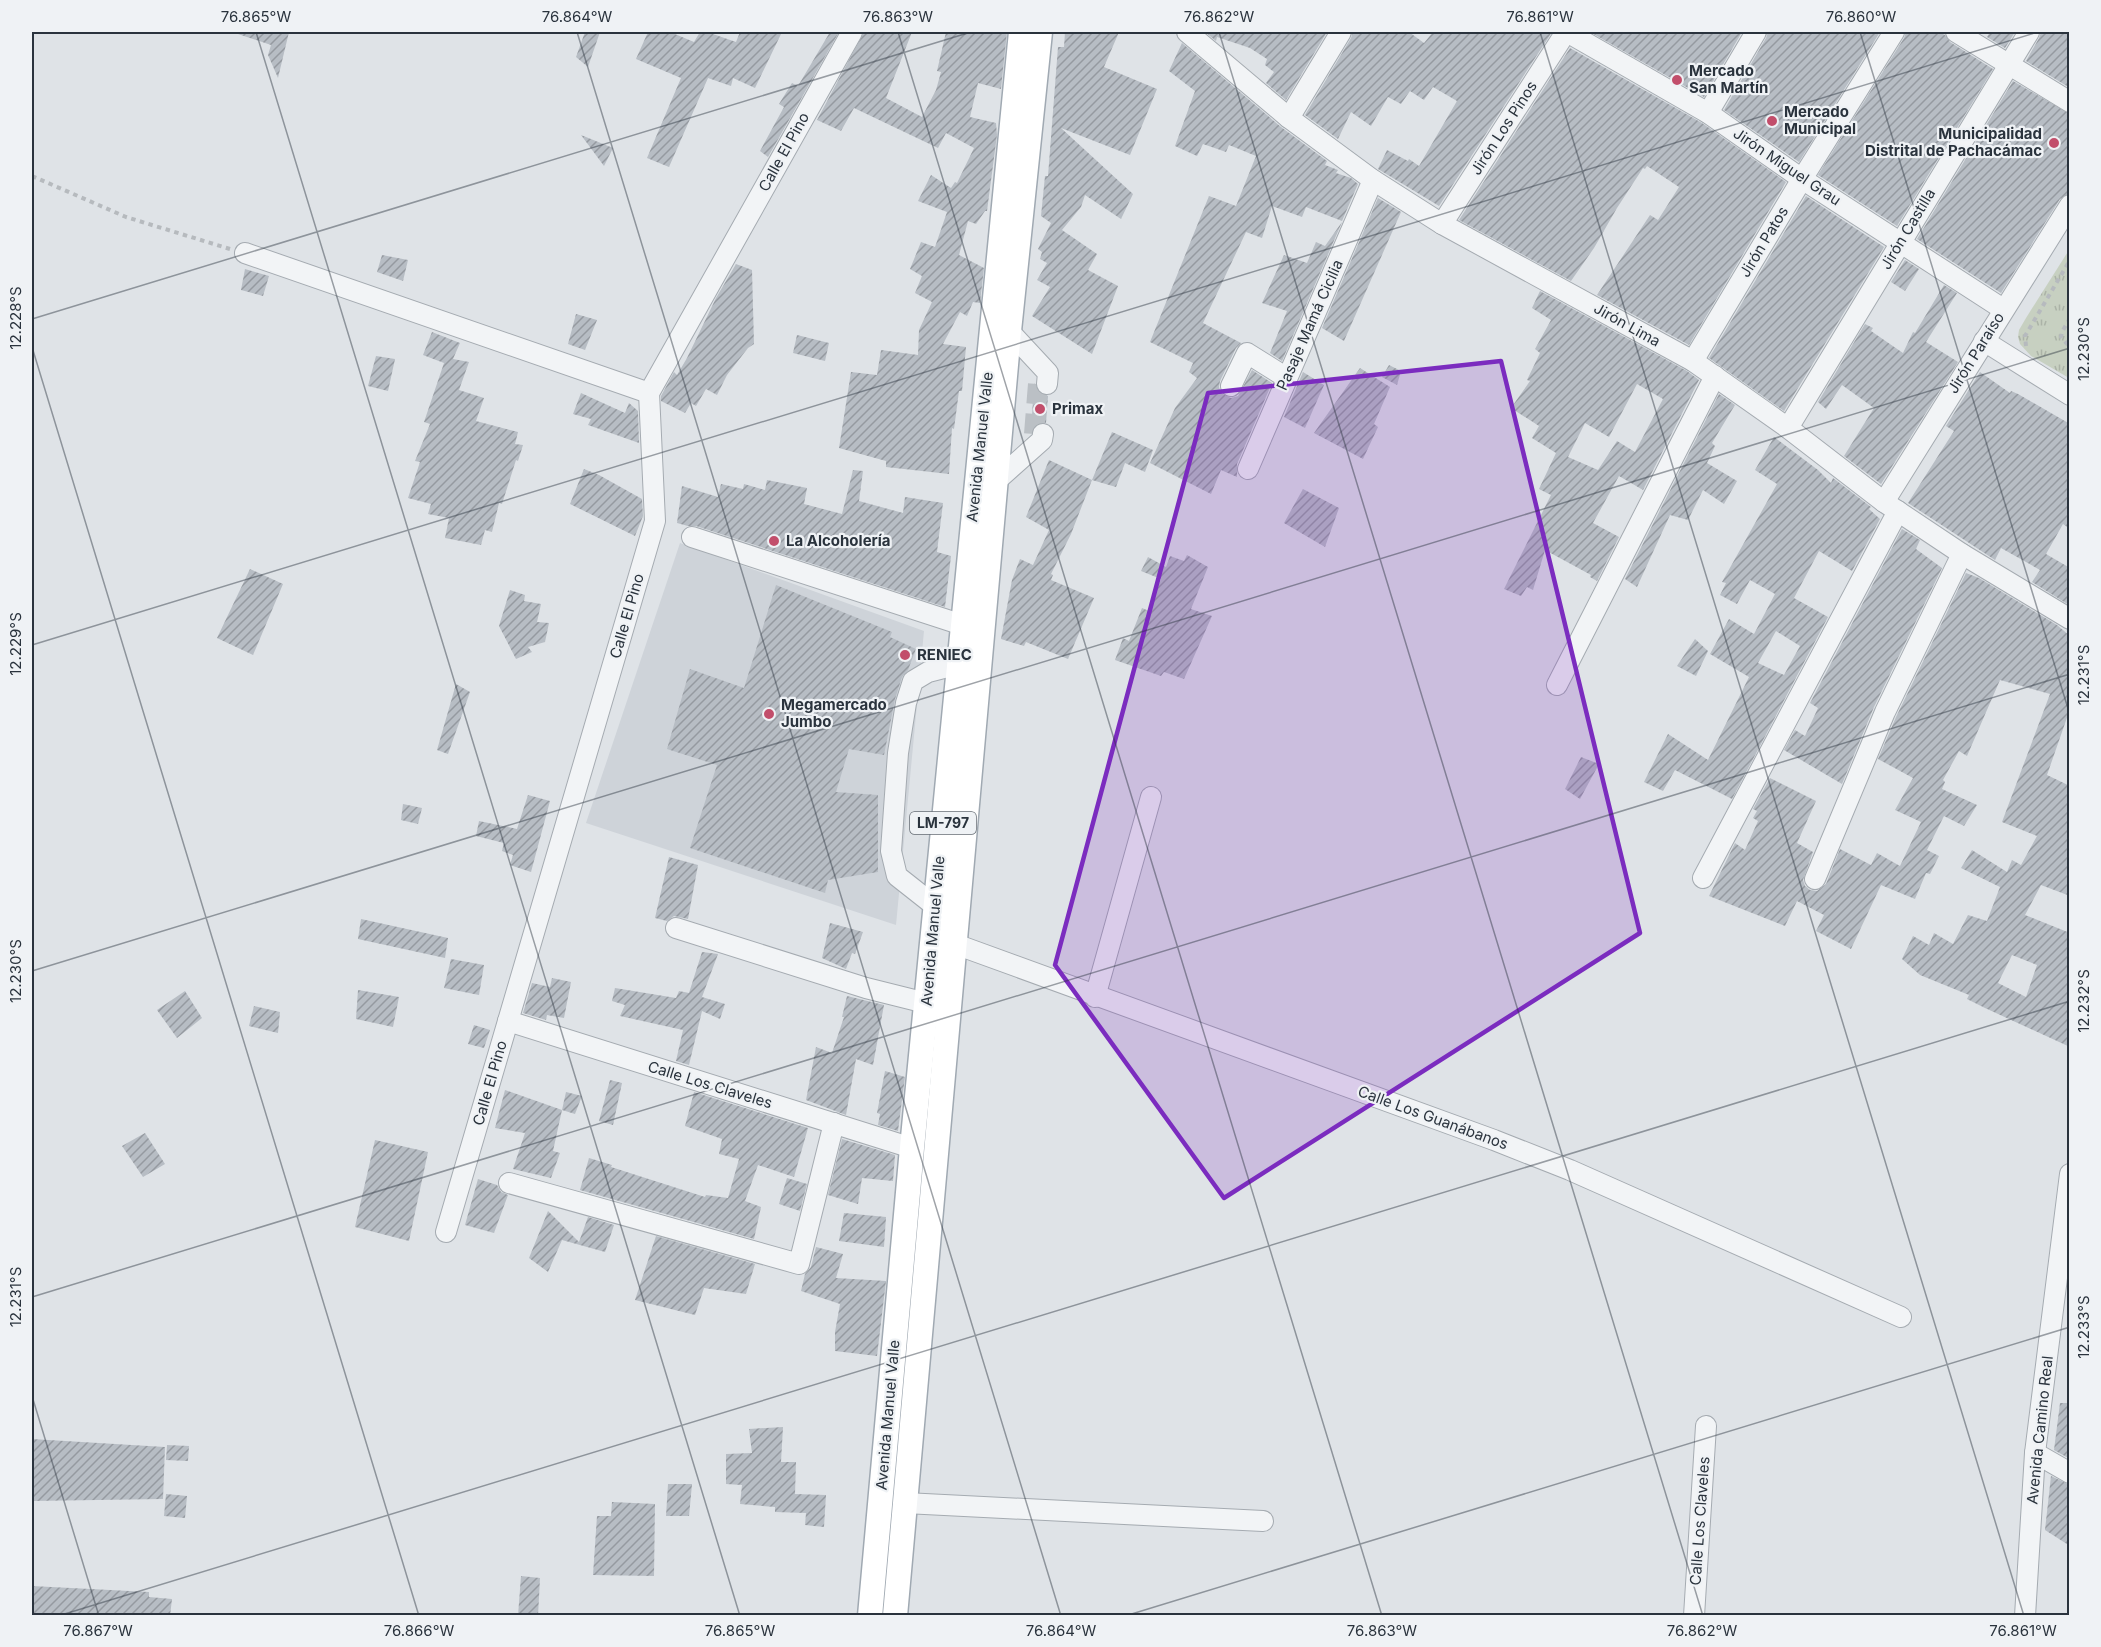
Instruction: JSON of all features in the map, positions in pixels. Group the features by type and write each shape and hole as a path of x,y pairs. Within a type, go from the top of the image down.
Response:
{"main road":[{"name":"Avenida Manuel Valle","path":"895,1616 955,944 973,628 1021,32"},
{"name":"Avenida Manuel Valle","path":"870,1616 959,664 973,628 996,481 1040,32"},
{"path":"893,1359 918,1360"}],"street":[{"name":"Calle El Pino","path":"446,1232 655,521 650,393 852,32"},
{"name":"Jirón Lima","path":"1187,32 1289,117 1373,180 1442,224 1693,361 1788,428 1891,506 1962,554 2070,619"},
{"path":"1289,117 1341,32"},
{"name":"Jirón Miguel Grau","path":"1567,32 1708,113 1802,179 2003,309"},
{"name":"Jirón Los Pinos","path":"1442,224 1567,32"},
{"path":"1708,113 1756,32"},
{"name":"Jirón Patos","path":"1693,361 1802,179 1894,32"},
{"path":"1956,32 2070,102"},
{"name":"Jirón Castilla","path":"1788,428 2029,32"},
{"name":"Pasaje Mamá Cicilia","path":"1248,469 1373,180"},
{"name":"Jirón Paraíso","path":"1703,878 1891,506 2003,309 2070,205"},
{"path":"245,253 650,393"},
{"path":"1009,331 1038,363 1042,384"},
{"path":"1984,341 2070,395"},
{"path":"1231,386 1247,353 1287,378"},
{"path":"1557,685 1715,376"},
{"path":"996,481 1036,439"},
{"path":"692,537 973,628"},
{"path":"1815,879 1885,712 1962,554"},
{"path":"935,906 897,876 894,868 891,851 896,776 906,703 913,681 928,672 959,664"},
{"path":"1095,997 1151,797"},
{"path":"676,928 866,988 926,1003"},
{"name":"Calle Los Guanábanos","path":"955,944 1538,1157 1901,1317"},
{"name":"Calle Los Claveles","path":"508,1022 912,1148"},
{"path":"509,1183 799,1264 834,1124"},
{"name":"Avenida Camino Real","path":"2025,1616 2035,1453 2070,1173"},
{"name":"Calle Los Claveles","path":"1694,1616 1706,1426"},
{"path":"2035,1453 2070,1473"},
{"path":"905,1503 1263,1521"}],"path":[{"path":"32,176 126,217 245,253"},
{"path":"2029,350 2024,342 2025,336 2070,260"},
{"path":"2070,318 2061,337 2070,347"}],"highlighted area":[{"path":"1501,361 1640,933 1224,1198 1055,965 1208,393"}],"shaded area":[{"path":"680,543 924,631 896,925 586,823"}],"green space":[{"path":"2069,250 2069,378 2031,356 2020,344 2018,337 2026,318"}],"building":[{"path":"239,32 289,32 278,78 268,55 271,45 238,34"},
{"path":"585,32 600,32 588,67 576,57"},
{"path":"648,32 670,32 694,42 700,32 707,32 736,42 740,32 782,32 755,88 733,78 731,86 708,78 669,167 647,158 681,78 636,59"},
{"path":"830,32 839,32 768,157 760,151 784,107 779,104 792,83 798,86"},
{"path":"864,32 912,32 886,98 922,117 936,90 941,72 937,71 946,32 1007,32 1001,89 978,83 970,117 996,123 997,135 987,211 976,224 968,221 959,255 984,268 980,303 973,302 967,316 960,312 943,344 966,347 962,391 959,391 954,429 952,428 949,474 886,467 886,461 839,448 851,372 877,375 881,350 918,355 919,330 932,302 915,293 922,276 910,269 921,242 935,247 947,212 918,201 931,175 951,188 955,182 957,183 974,148 946,133 938,148 854,108 841,131 817,120"},
{"path":"1065,32 1119,32 1104,67 1157,89 1130,155 1061,128 1133,194 1121,219 1085,195 1081,207 1062,230 1097,254 1088,270 1118,286 1092,354 1032,316 1050,287 1037,280 1047,263 1040,259 1042,252 1038,249 1051,223 1041,216 1045,176 1048,176 1058,47 1064,47"},
{"path":"1205,32 1327,32 1286,100 1266,83 1274,72 1265,65 1267,59 1250,48 1217,37 1216,41"},
{"path":"1353,32 1409,32 1424,43 1433,32 1552,32 1439,206 1378,169 1387,150 1419,166 1457,101 1433,87 1424,100 1410,91 1401,104 1388,97 1371,126 1351,112 1338,139 1305,115"},
{"path":"1590,32 1742,32 1704,97"},
{"path":"1768,32 1880,32 1799,162 1724,110"},
{"path":"1906,32 1939,32 1945,35 1950,42 1993,69 1897,226 1818,175"},
{"path":"1990,32 2015,32 2005,48 1987,37"},
{"path":"2041,32 2070,32 2070,88 2026,61"},
{"path":"1182,43 1281,127 1327,161 1325,165 1338,170 1336,173 1351,178 1358,184 1342,221 1306,207 1302,217 1272,206 1262,238 1246,232 1203,323 1241,343 1236,348 1220,381 1221,393 1231,398 1238,396 1252,370 1272,383 1237,464 1237,477 1221,470 1211,494 1150,463 1175,408 1197,378 1189,372 1193,363 1150,342 1209,196 1236,206 1256,156 1229,145 1226,152 1203,144 1197,156 1175,146 1195,91 1169,71"},
{"path":"1570,48 1702,123 1786,182 1689,345 1597,295 1650,215 1658,220 1679,187 1647,166 1643,168 1571,281 1459,220"},
{"path":"2013,81 2070,114 2070,193 2060,199 2001,293 1917,239"},
{"path":"581,135 613,148 604,166"},
{"path":"1806,196 1884,247 1784,411 1709,358"},
{"path":"1378,198 1401,212 1344,341 1322,328"},
{"path":"1342,222 1282,361 1270,353 1287,311 1262,303 1284,255 1307,263 1316,242 1325,246"},
{"path":"382,255 408,260 403,281 377,272"},
{"path":"1905,260 1919,269 1905,291 1891,282"},
{"path":"736,264 752,270 754,344 748,348 727,375 717,395 706,389 696,406 691,403 685,413 661,401 661,396 674,372 677,375 687,358 716,298"},
{"path":"245,269 269,276 263,296 241,290"},
{"path":"1944,285 1957,293 1926,342 1958,362 1881,484 1844,456 1874,408 1842,385 1826,409 1818,402 1865,324 1873,328 1871,331 1903,353 1913,332 1915,333"},
{"path":"1540,291 1687,371 1699,380 1643,490 1619,476 1593,523 1619,537 1597,581 1590,577 1591,575 1545,550 1533,590 1527,587 1521,596 1504,589 1551,495 1539,489 1556,453 1532,438 1539,426 1511,408 1530,381 1527,380 1540,353 1535,349 1551,320 1532,308","holes":["1637,384 1663,399 1635,452 1617,441 1598,470 1568,457 1585,423 1609,437"]},
{"path":"576,314 597,320 585,350 568,344"},
{"path":"432,332 460,343 453,359 469,362 459,390 484,398 476,421 518,432 515,444 523,445 502,504 499,503 492,532 485,530 481,545 445,538 449,518 428,514 431,504 408,498 420,462 415,461 430,424 424,422 444,363 423,355"},
{"path":"797,335 829,343 825,361 793,353"},
{"path":"376,356 395,359 388,391 368,386"},
{"path":"1389,365 1401,371 1397,385 1382,377"},
{"path":"1360,368 1390,387 1374,424 1378,427 1363,459 1314,433"},
{"path":"1303,372 1324,385 1305,428 1284,417"},
{"path":"1980,372 2010,393 2011,391 2018,394 2070,424 2070,529 2063,524 2046,554 2070,568 2069,605 2032,582 2040,570 2001,548 1995,560 1908,503 1954,431 1946,426"},
{"name":"Primax","path":"1034,383 1040,393 1048,396 1046,423 1034,426 1031,433"},
{"path":"581,393 625,413 629,403 638,411 639,443 588,425 591,419 573,414"},
{"path":"1719,394 1735,405 1712,443 1715,446 1707,463 1737,481 1724,504 1703,490 1688,520 1670,515 1637,587 1625,579"},
{"path":"1112,432 1153,450 1145,472 1125,463 1116,487 1092,480"},
{"path":"1774,437 1818,470 1831,483 1833,478 1871,507 1869,509 1880,519 1852,571 1819,551 1794,598 1828,617 1732,799 1675,770 1663,791 1644,782 1668,734 1708,760 1749,677 1710,654 1729,619 1754,634 1775,594 1750,580 1737,604 1720,595 1726,583 1722,582 1777,484 1755,470","holes":["1776,631 1800,646 1784,675 1758,663"]},
{"path":"1049,460 1092,480 1071,534 1051,574 1053,575 1051,580 1094,598 1068,659 1026,642 1024,646 1001,639 1012,580 1020,559 1033,565 1049,530 1026,517"},
{"path":"584,469 642,499 643,516 635,536 570,504"},
{"path":"853,470 863,471 859,501 903,513 905,497 943,503 937,552 951,556 945,607 696,526 677,523 682,486 718,497 721,484 743,489 744,484 765,490 767,480 807,488 804,504 842,514"},
{"path":"1303,489 1339,508 1325,547 1284,523"},
{"path":"1902,529 1920,540 1916,549 1942,568 1874,707 1842,784 1784,750 1795,730 1805,736 1818,708 1810,703"},
{"path":"1187,555 1208,567 1191,609 1212,616 1184,679 1164,672 1161,676 1115,660 1123,638 1129,641 1142,608 1149,611 1161,579 1141,571 1148,557 1166,567 1170,556 1184,561"},
{"path":"250,569 283,584 253,655 217,638"},
{"path":"1966,573 1979,578 2057,625 2070,636 2070,709 2047,775 2070,786 2070,896 2041,885 2025,915 2070,933 2070,1047 1967,999 1969,995 1920,975 1902,959 1913,936 1929,945 1934,933 1953,944 1968,915 1987,921 2000,887 1961,868 1972,850 2007,872 2012,860 2021,865 2037,836 2002,822 2050,694 2000,680 1967,756 1959,751 1943,780 1945,782 1942,789 1977,805 1964,826 1944,816 1927,850 1939,856 1930,874 1926,873 1915,899 1881,885 1851,949 1816,931 1824,915 1797,901 1785,926 1709,896 1735,843 1745,850 1758,821 1753,818 1757,811 1753,809 1770,778 1816,801 1797,843 1813,852 1803,880 1805,886 1810,890 1817,891 1826,884 1840,849 1871,865 1877,853 1900,866 1921,822 1895,810 1913,778 1878,759","holes":["2012,955 2037,965 2026,997 1998,983"]},
{"name":"Megamercado Jumbo","path":"776,585 892,632 890,637 916,649 908,670 902,677 895,699 884,755 849,749 836,792 878,795 878,872 828,880 825,893 690,848 717,765 667,749 690,669 744,688"},
{"path":"510,590 525,595 524,601 541,604 537,622 549,623 545,642 528,647 532,652 516,659 499,626"},
{"path":"1695,639 1708,651 1696,676 1677,666"},
{"path":"456,684 470,692 448,754 437,750"},
{"path":"1581,757 1599,764 1580,799 1565,789"},
{"path":"528,795 550,801 531,872 510,865 513,855 502,851 504,843 476,836 479,821 517,829"},
{"path":"403,804 422,808 418,824 401,820"},
{"path":"669,857 698,865 688,919 674,916 667,921 655,918"},
{"path":"361,919 448,938 445,958 358,939"},
{"path":"830,923 863,932 855,954 852,953 846,969 822,958"},
{"path":"702,952 718,954 702,997 725,1004 720,1019 702,1011 689,1065 676,1061 683,1030 620,1016 625,1005 612,1001 615,988 676,998 679,991 689,993"},
{"path":"451,959 484,965 479,995 444,988"},
{"path":"552,978 571,982 564,1018 547,1015 546,1020 523,1013 532,983 550,987"},
{"path":"358,990 399,997 393,1027 356,1019"},
{"path":"185,991 202,1018 177,1038 157,1010"},
{"path":"847,996 884,1005 873,1065 856,1059 846,1115 806,1100 816,1047 832,1053 844,1017 842,1017"},
{"path":"254,1006 280,1012 278,1033 249,1026"},
{"path":"474,1025 490,1030 484,1048 468,1044"},
{"path":"885,1071 905,1077 898,1131 878,1125 880,1114 877,1113"},
{"path":"610,1080 622,1083 613,1125 599,1121"},
{"path":"505,1090 562,1110 553,1151 560,1153 551,1178 513,1169 525,1133 495,1128"},
{"path":"566,1092 582,1096 575,1114 562,1110"},
{"path":"694,1092 808,1128 794,1177 758,1165 745,1201 761,1207 754,1239 580,1190 589,1158 705,1197 706,1195 728,1198 739,1159 719,1154 722,1139 685,1126"},
{"path":"145,1133 165,1164 143,1177 122,1146"},
{"path":"842,1139 895,1155 893,1181 862,1178 858,1204 828,1195"},
{"path":"375,1140 428,1152 409,1241 355,1227"},
{"path":"787,1178 807,1184 800,1211 779,1204"},
{"path":"478,1179 497,1185 501,1192 508,1195 494,1233 465,1225"},
{"path":"548,1211 579,1242 588,1217 614,1225 605,1252 562,1240 548,1272 529,1258"},
{"path":"844,1213 886,1217 884,1247 839,1241"},
{"path":"656,1236 755,1264 746,1294 704,1288 695,1315 635,1300"},
{"path":"816,1247 843,1254 836,1278 886,1281 877,1356 835,1351 835,1332 840,1304 801,1291"},
{"path":"2060,1403 2070,1403 2070,1459 2054,1450"},
{"path":"783,1427 781,1462 796,1462 795,1494 826,1495 824,1527 805,1525 806,1513 775,1512 775,1507 740,1504 742,1485 726,1484 726,1454 752,1453 749,1429"},
{"path":"32,1439 165,1447 163,1499 32,1501"},
{"path":"167,1445 189,1446 188,1461 166,1460"},
{"path":"2051,1476 2070,1485 2070,1546 2045,1530"},
{"path":"668,1484 692,1484 689,1516 666,1516"},
{"path":"166,1494 187,1496 185,1518 164,1516"},
{"path":"612,1502 655,1504 654,1576 593,1575 597,1516 611,1516"},
{"path":"521,1576 540,1578 538,1616 518,1616"},
{"path":"32,1586 149,1592 149,1597 172,1599 170,1616 32,1616"}],"tunnel":[{"path":"1034,434 1038,384"}],"place":[{"name":"Mercado San Martín","path":"1677,80"},
{"name":"Mercado Municipal","path":"1772,121"},
{"name":"Municipalidad Distrital de Pachacámac","path":"2054,143"},
{"name":"Primax","path":"1040,409"},
{"name":"La Alcoholería","path":"774,541"},
{"name":"RENIEC","path":"905,655"},
{"name":"Megamercado Jumbo","path":"769,714"}]}
